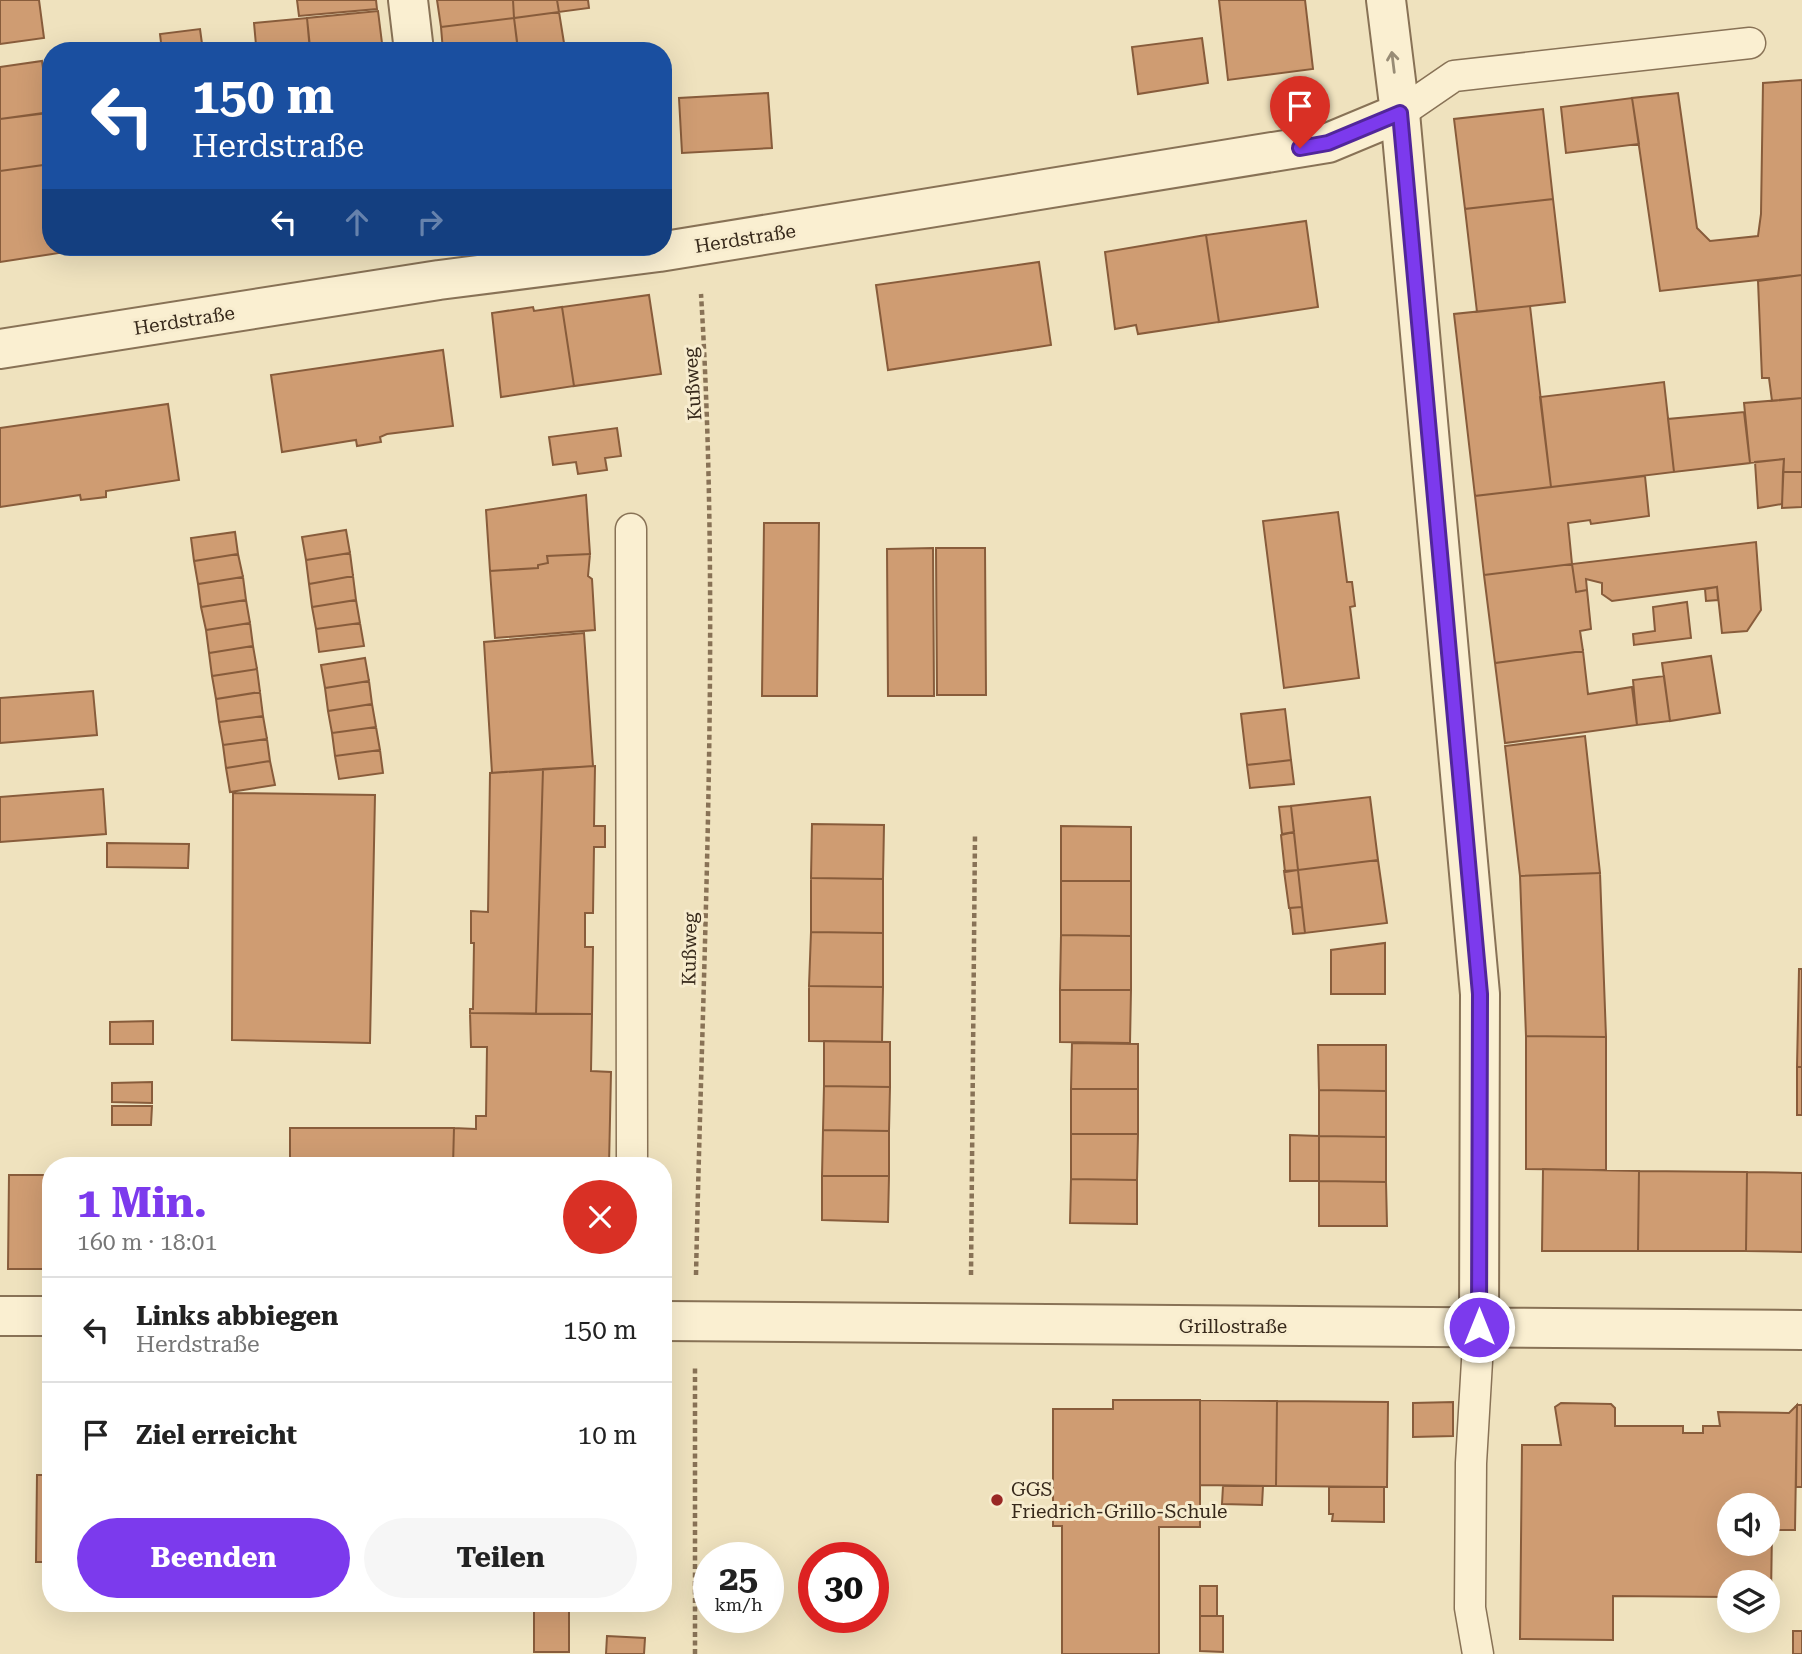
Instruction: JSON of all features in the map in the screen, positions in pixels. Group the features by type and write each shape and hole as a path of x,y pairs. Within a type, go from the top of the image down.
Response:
{"street":[{"path":"408,0 413,42"},
{"path":"1385,0 1400,113 1480,994 1479,1327"},
{"name":"Herdstraße","path":"672,248 698,246 1328,143 1400,113"},
{"name":"Herdstraße","path":"0,349 438,263 545,256"},
{"path":"0,1316 42,1316"},
{"name":"Grillostraße","path":"679,1322 1802,1330"}],"lane":[{"path":"1400,113 1454,76 1750,43"},
{"path":"631,529 632,1157"},
{"path":"1478,1654 1472,1630 1470,1595 1471,1463 1479,1327"}],"path":[{"name":"Kußweg","path":"695,1654 679,1322 712,564 710,440 698,246"},
{"path":"971,1324 975,834"}],"building":[{"path":"0,0 39,0 44,38 0,44"},
{"path":"297,0 376,0 377,9 299,16"},
{"path":"437,0 513,0 514,18 441,27"},
{"path":"513,0 557,0 559,12 514,18"},
{"path":"557,0 588,0 589,8 559,12"},
{"path":"1219,0 1305,0 1313,69 1228,80"},
{"path":"378,11 382,42 309,42 307,18"},
{"path":"559,12 564,42 517,42 514,18"},
{"path":"307,18 309,42 256,42 254,23"},
{"path":"514,18 517,42 442,42 441,27"},
{"path":"200,29 202,42 161,42 160,34"},
{"path":"1202,38 1208,83 1138,94 1132,47"},
{"path":"42,61 42,114 0,119 0,67"},
{"path":"1802,80 1802,275 1660,291 1632,98 1678,93 1697,228 1710,241 1758,236 1761,214 1763,83"},
{"path":"768,93 772,148 682,153 679,98"},
{"path":"1632,98 1639,144 1566,153 1561,107"},
{"path":"1543,109 1553,199 1465,209 1454,119"},
{"path":"42,113 42,165 0,171 0,119"},
{"path":"42,165 42,256 0,262 0,171"},
{"path":"1553,199 1565,302 1477,312 1465,209"},
{"path":"1306,221 1318,307 1219,322 1206,235"},
{"path":"1206,235 1219,322 1138,334 1136,325 1115,329 1105,252"},
{"path":"1039,262 1051,345 888,370 876,285"},
{"path":"1802,275 1802,398 1772,401 1769,378 1762,378 1758,281"},
{"path":"649,295 661,374 574,386 562,307"},
{"path":"1530,306 1551,487 1475,496 1454,314"},
{"path":"533,307 534,311 562,307 574,386 501,397 492,313"},
{"path":"443,350 453,426 387,434 380,437 381,442 357,446 356,440 282,452 271,375"},
{"path":"1664,382 1674,472 1551,487 1540,397"},
{"path":"1802,398 1802,472 1783,472 1784,459 1750,463 1744,403"},
{"path":"168,404 179,480 106,491 106,497 81,500 80,495 0,507 0,428"},
{"path":"1744,412 1750,463 1674,472 1668,419"},
{"path":"617,428 621,456 605,458 607,470 578,474 576,462 553,465 549,437"},
{"path":"1784,459 1782,504 1758,508 1755,462"},
{"path":"1783,472 1802,472 1802,507 1782,508"},
{"path":"1645,476 1649,516 1591,524 1590,520 1568,523 1572,564 1484,575 1475,496"},
{"path":"586,495 590,554 547,556 548,563 538,565 538,568 490,571 486,510"},
{"path":"1338,512 1347,582 1352,582 1355,606 1350,607 1359,678 1284,688 1263,521"},
{"path":"764,523 819,523 817,696 762,696"},
{"path":"346,530 350,553 306,560 302,537"},
{"path":"235,532 238,554 194,561 191,538"},
{"path":"1756,542 1761,610 1747,631 1722,633 1717,587 1612,601 1602,594 1602,583 1586,579 1587,590 1576,592 1572,564"},
{"path":"933,548 934,696 888,696 887,549"},
{"path":"936,548 985,548 986,695 937,695"},
{"path":"350,553 353,576 309,584 306,560"},
{"path":"238,554 243,577 198,584 194,561"},
{"path":"590,554 588,576 592,579 595,630 495,638 490,571 538,568 538,565 548,563 547,556"},
{"path":"1572,564 1576,592 1587,590 1591,629 1580,631 1583,651 1495,663 1484,575"},
{"path":"353,576 356,600 312,607 309,584"},
{"path":"243,577 246,600 201,607 198,584"},
{"path":"1717,587 1718,600 1706,601 1705,589"},
{"path":"246,600 250,623 206,630 201,607"},
{"path":"356,600 360,623 316,629 312,607"},
{"path":"1687,602 1691,638 1634,645 1633,634 1655,631 1653,607"},
{"path":"250,623 253,646 209,653 206,630"},
{"path":"360,623 364,646 319,652 316,629"},
{"path":"584,633 593,766 492,773 484,642"},
{"path":"253,646 257,669 212,676 209,653"},
{"path":"1583,651 1588,694 1632,687 1637,725 1505,743 1495,663"},
{"path":"1711,656 1720,713 1670,721 1662,663"},
{"path":"365,658 369,681 325,688 321,665"},
{"path":"257,669 260,692 216,699 212,676"},
{"path":"1664,676 1670,721 1637,725 1633,680"},
{"path":"369,681 372,704 328,711 325,688"},
{"path":"93,691 97,735 0,743 0,698"},
{"path":"260,692 263,716 219,722 216,699"},
{"path":"372,704 376,727 332,733 328,711"},
{"path":"1285,709 1291,760 1247,765 1241,714"},
{"path":"263,716 267,739 223,745 219,722"},
{"path":"376,727 380,750 335,756 332,733"},
{"path":"1585,736 1600,873 1520,876 1505,746"},
{"path":"267,739 270,761 226,768 223,745"},
{"path":"380,750 383,773 339,779 335,756"},
{"path":"1291,760 1294,784 1250,788 1247,765"},
{"path":"270,761 275,785 230,792 226,768"},
{"path":"595,766 594,826 605,826 605,847 594,847 593,913 585,913 585,947 593,947 592,1014 536,1014 543,769"},
{"path":"543,769 536,1014 470,1013 470,1009 473,1009 474,943 471,943 471,911 488,912 490,773"},
{"path":"103,789 106,834 0,842 0,797"},
{"path":"233,793 375,795 370,1043 232,1040"},
{"path":"1370,797 1378,860 1298,870 1291,806"},
{"path":"1291,806 1294,832 1282,834 1279,807"},
{"path":"812,824 884,825 883,879 811,878"},
{"path":"1061,826 1131,827 1131,881 1061,881"},
{"path":"1294,832 1298,870 1285,872 1281,835"},
{"path":"107,843 189,844 188,868 107,867"},
{"path":"1378,860 1387,923 1305,933 1298,870"},
{"path":"1298,870 1302,907 1289,908 1284,871"},
{"path":"1600,873 1606,1037 1526,1036 1520,876"},
{"path":"811,878 883,879 883,933 811,932"},
{"path":"1061,881 1131,881 1131,936 1061,935"},
{"path":"1302,907 1305,933 1293,934 1290,908"},
{"path":"811,932 883,933 883,987 809,986"},
{"path":"1061,935 1131,936 1131,990 1060,990"},
{"path":"1385,943 1385,994 1331,994 1331,950"},
{"path":"1799,969 1802,969 1802,1067 1797,1067"},
{"path":"809,986 883,987 882,1042 809,1041"},
{"path":"1060,990 1131,990 1130,1043 1060,1042"},
{"path":"470,1013 592,1014 591,1071 611,1072 609,1157 453,1157 454,1128 476,1129 476,1116 486,1116 487,1047 471,1047"},
{"path":"153,1021 153,1044 110,1044 110,1022"},
{"path":"1526,1036 1606,1037 1606,1170 1526,1169"},
{"path":"824,1041 890,1042 890,1087 824,1086"},
{"path":"1072,1043 1138,1044 1138,1089 1071,1089"},
{"path":"1318,1045 1386,1045 1386,1091 1319,1090"},
{"path":"1797,1067 1802,1067 1802,1115 1797,1115"},
{"path":"152,1082 152,1103 112,1102 112,1083"},
{"path":"824,1086 890,1087 889,1131 823,1130"},
{"path":"1071,1089 1138,1089 1138,1134 1071,1134"},
{"path":"1319,1090 1386,1091 1386,1137 1319,1136"},
{"path":"112,1106 152,1106 151,1125 112,1125"},
{"path":"290,1128 454,1128 453,1157 290,1157"},
{"path":"823,1130 889,1131 889,1176 822,1176"},
{"path":"1071,1134 1138,1134 1137,1180 1071,1179"},
{"path":"1290,1135 1319,1136 1319,1181 1290,1181"},
{"path":"1319,1136 1386,1137 1386,1182 1319,1181"},
{"path":"1543,1169 1639,1171 1638,1251 1542,1251"},
{"path":"1639,1171 1747,1172 1746,1251 1638,1251"},
{"path":"1747,1172 1802,1173 1802,1252 1746,1251"},
{"path":"9,1175 42,1175 42,1269 8,1269"},
{"path":"822,1176 889,1176 888,1222 822,1220"},
{"path":"1071,1179 1137,1180 1137,1224 1070,1223"},
{"path":"1319,1181 1386,1182 1387,1226 1319,1226"},
{"path":"1113,1400 1200,1400 1200,1527 1159,1527 1159,1654 1062,1654 1062,1526 1053,1526 1053,1409 1113,1409"},
{"path":"1200,1400 1277,1401 1276,1486 1200,1485"},
{"path":"1277,1401 1388,1402 1387,1487 1276,1486"},
{"path":"1453,1402 1453,1436 1413,1437 1413,1403"},
{"path":"1561,1403 1611,1404 1615,1408 1615,1426 1683,1426 1683,1433 1703,1433 1703,1426 1720,1426 1718,1412 1789,1413 1797,1405 1795,1530 1780,1530 1780,1493 1717,1493 1717,1556 1772,1556 1771,1570 1717,1570 1717,1597 1613,1596 1613,1640 1520,1639 1522,1445 1561,1445 1555,1407"},
{"path":"1797,1405 1802,1405 1802,1487 1796,1487"},
{"path":"37,1475 42,1475 42,1562 36,1562"},
{"path":"1223,1486 1263,1486 1262,1505 1222,1504"},
{"path":"1329,1487 1384,1487 1384,1522 1332,1521 1333,1514 1329,1514"},
{"path":"1200,1586 1217,1586 1217,1616 1200,1616"},
{"path":"534,1612 569,1612 569,1652 534,1652"},
{"path":"1200,1616 1223,1616 1223,1652 1200,1651"},
{"path":"1793,1631 1802,1631 1802,1654 1793,1654"},
{"path":"607,1636 645,1638 644,1654 606,1654"}],"place":[{"name":"GGS Friedrich-Grillo-Schule","path":"997,1500"}],"route":[{"path":"1300,148 1328,143 1400,113 1480,994 1479,1327"}]}
